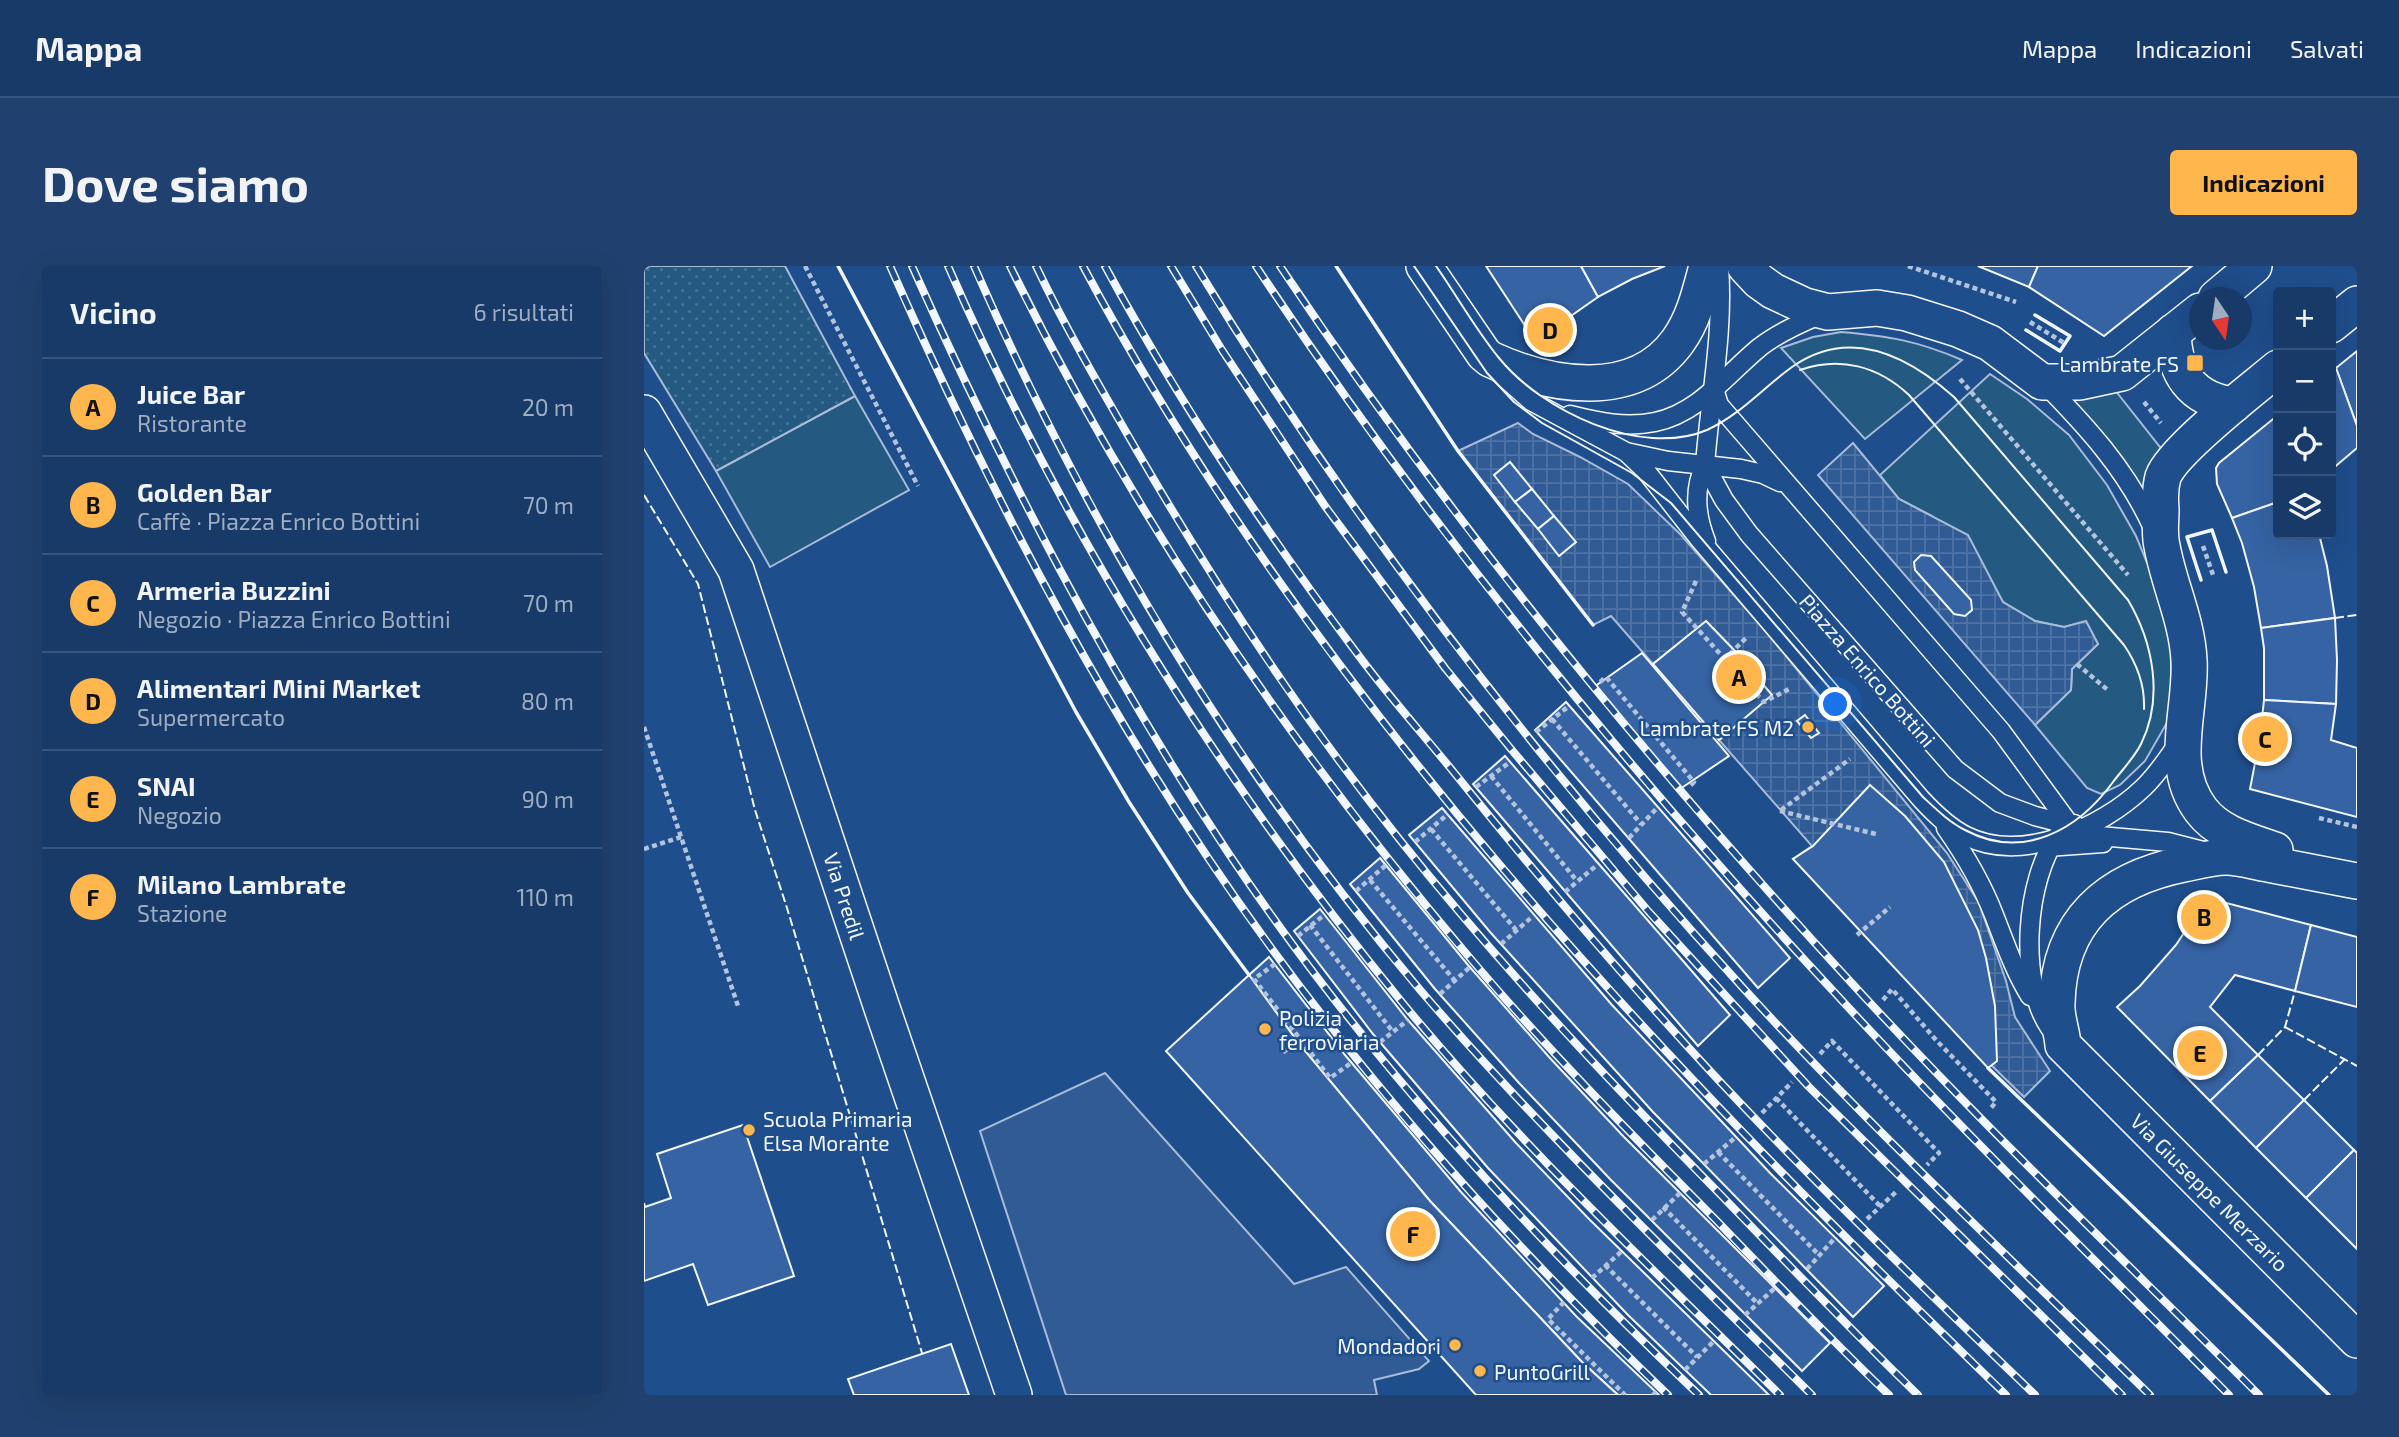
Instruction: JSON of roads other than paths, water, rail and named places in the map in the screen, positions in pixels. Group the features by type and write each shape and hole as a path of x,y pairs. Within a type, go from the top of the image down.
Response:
{"street":[{"path":"1424,266 1484,354 1508,367 1547,380 1592,383 1605,383 1632,375 1656,362 1677,342 1691,318 1707,266"},
{"path":"1745,266 1759,281 1786,298 1828,312"},
{"path":"2229,287 2254,266"},
{"path":"2336,321 2357,304"},
{"name":"Piazza Enrico Bottini","path":"1828,312 1877,308 1907,313 1947,325 1990,343 2042,382"},
{"path":"2042,382 2080,382 2122,373 2187,321"},
{"path":"2187,321 2175,358 2187,382 2206,398 2233,405"},
{"path":"2161,545 2160,495 2168,468 2233,405 2273,372"},
{"name":"Via Predil","path":"644,413 736,570 1014,1395"},
{"name":"Piazza Enrico Bottini","path":"2161,545 2179,602 2188,646 2189,686 2181,738 2183,764 2200,809 2217,826 2242,838 2357,880"},
{"path":"2063,1045 2056,1004 2066,949 2089,912 2102,899 2132,879 2172,866 2228,857 2357,880"},
{"name":"Via Giuseppe Merzario","path":"2063,1045 2357,1340"}],"lane":[{"path":"1714,389 1722,300 1719,266"},
{"name":"Piazza Enrico Bottini","path":"1542,408 1597,422 1625,425 1654,422 1679,414 1714,389 1761,346 1794,326 1828,312"},
{"path":"1484,354 1520,393 1542,408"},
{"name":"Piazza Enrico Bottini","path":"2042,382 2107,450 2133,488 2161,545"},
{"name":"Piazza Enrico Bottini","path":"1711,551 1701,529 1696,488 1705,466 1714,389"},
{"name":"Piazza Enrico Bottini","path":"1714,389 1719,405 2001,731 2064,835"},
{"name":"Piazza Enrico Bottini","path":"1542,408 1626,452 1668,461 1763,474 1787,486"},
{"name":"Piazza Enrico Bottini","path":"1626,452 1646,471 1666,499 1933,811 1946,824 1967,837 2011,846 2064,835 2102,816 2144,788 2181,738"},
{"name":"Piazza Enrico Bottini","path":"1705,466 1749,534 1955,769 2000,803 2035,817 2064,835 2168,842 2228,857"},
{"path":"1933,811 1973,870 2017,973 2063,1045"},
{"path":"2042,1015 2034,989 2028,950 2037,886 2064,835 2145,840"}],"tram line":[{"path":"1414,266 1487,373 1514,402 1542,423 1632,473 1671,503 1923,797 1954,823 1987,839 2008,842 2048,836 2083,814 2099,799 2135,754 2148,726 2154,689 2149,652 2137,616 2128,600 1954,397 1936,382 1917,369 1878,351 1835,349 1814,355 1792,367 1741,409 1707,430 1681,437 1653,438 1624,433 1594,424 1566,411 1540,396 1518,377 1499,358 1436,266"},
{"path":"1800,370 1830,364 1858,366 1885,377 1909,395 2124,645 2139,675 2144,709"}],"railway":[{"path":"890,266 972,444 1063,618 1162,787 1216,869 1317,1009 1411,1124 1460,1181 1562,1290 1668,1395"},
{"path":"912,266 982,417 1098,640 1184,784 1280,928 1334,999 1449,1138 1571,1269 1699,1395"},
{"path":"948,266 1042,462 1094,557 1149,649 1269,829 1401,1001 1491,1104 1586,1203 1780,1395"},
{"path":"974,266 1018,363 1117,552 1171,645 1290,823 1354,908 1467,1044 1612,1197 1812,1395"},
{"path":"1010,266 1057,357 1160,536 1274,707 1335,790 1464,951 1556,1054 1801,1308 1889,1395"},
{"path":"1036,266 1099,386 1200,556 1296,701 1364,794 1437,886 1553,1019 1674,1147 1918,1395"},
{"path":"1083,266 1174,424 1275,577 1385,724 1501,866 1622,1004 1748,1137 1876,1268 2006,1395"},
{"path":"1105,266 1162,366 1225,466 1325,610 1393,699 1579,923 1711,1072 1830,1195 2035,1395"},
{"path":"1171,266 1222,350 1325,506 1445,668 1511,749 1649,912 1809,1087 2122,1395"},
{"path":"1196,266 1319,457 1385,550 1452,641 1594,818 1744,989 1843,1093 2150,1395"},
{"path":"1256,266 1389,457 1530,642 1604,732 1835,993 2030,1196 2229,1395"},
{"path":"1280,266 1344,360 1479,543 1695,808 1847,978 1948,1084 2259,1395"}],"place":[{"name":"Alimentari Mini Market","path":"1550,330"},
{"name":"Lambrate FS","path":"2195,363"},
{"name":"Juice Bar","path":"1739,677"},
{"name":"Lambrate FS M2","path":"1808,727"},
{"name":"Armeria Buzzini","path":"2265,739"},
{"name":"Golden Bar","path":"2204,917"},
{"name":"Polizia ferroviaria","path":"1265,1029"},
{"name":"SNAI","path":"2200,1053"},
{"name":"Scuola Primaria Elsa Morante","path":"749,1130"},
{"name":"Milano Lambrate","path":"1413,1234"},
{"name":"Mondadori","path":"1455,1345"},
{"name":"PuntoGrill","path":"1480,1371"}]}
